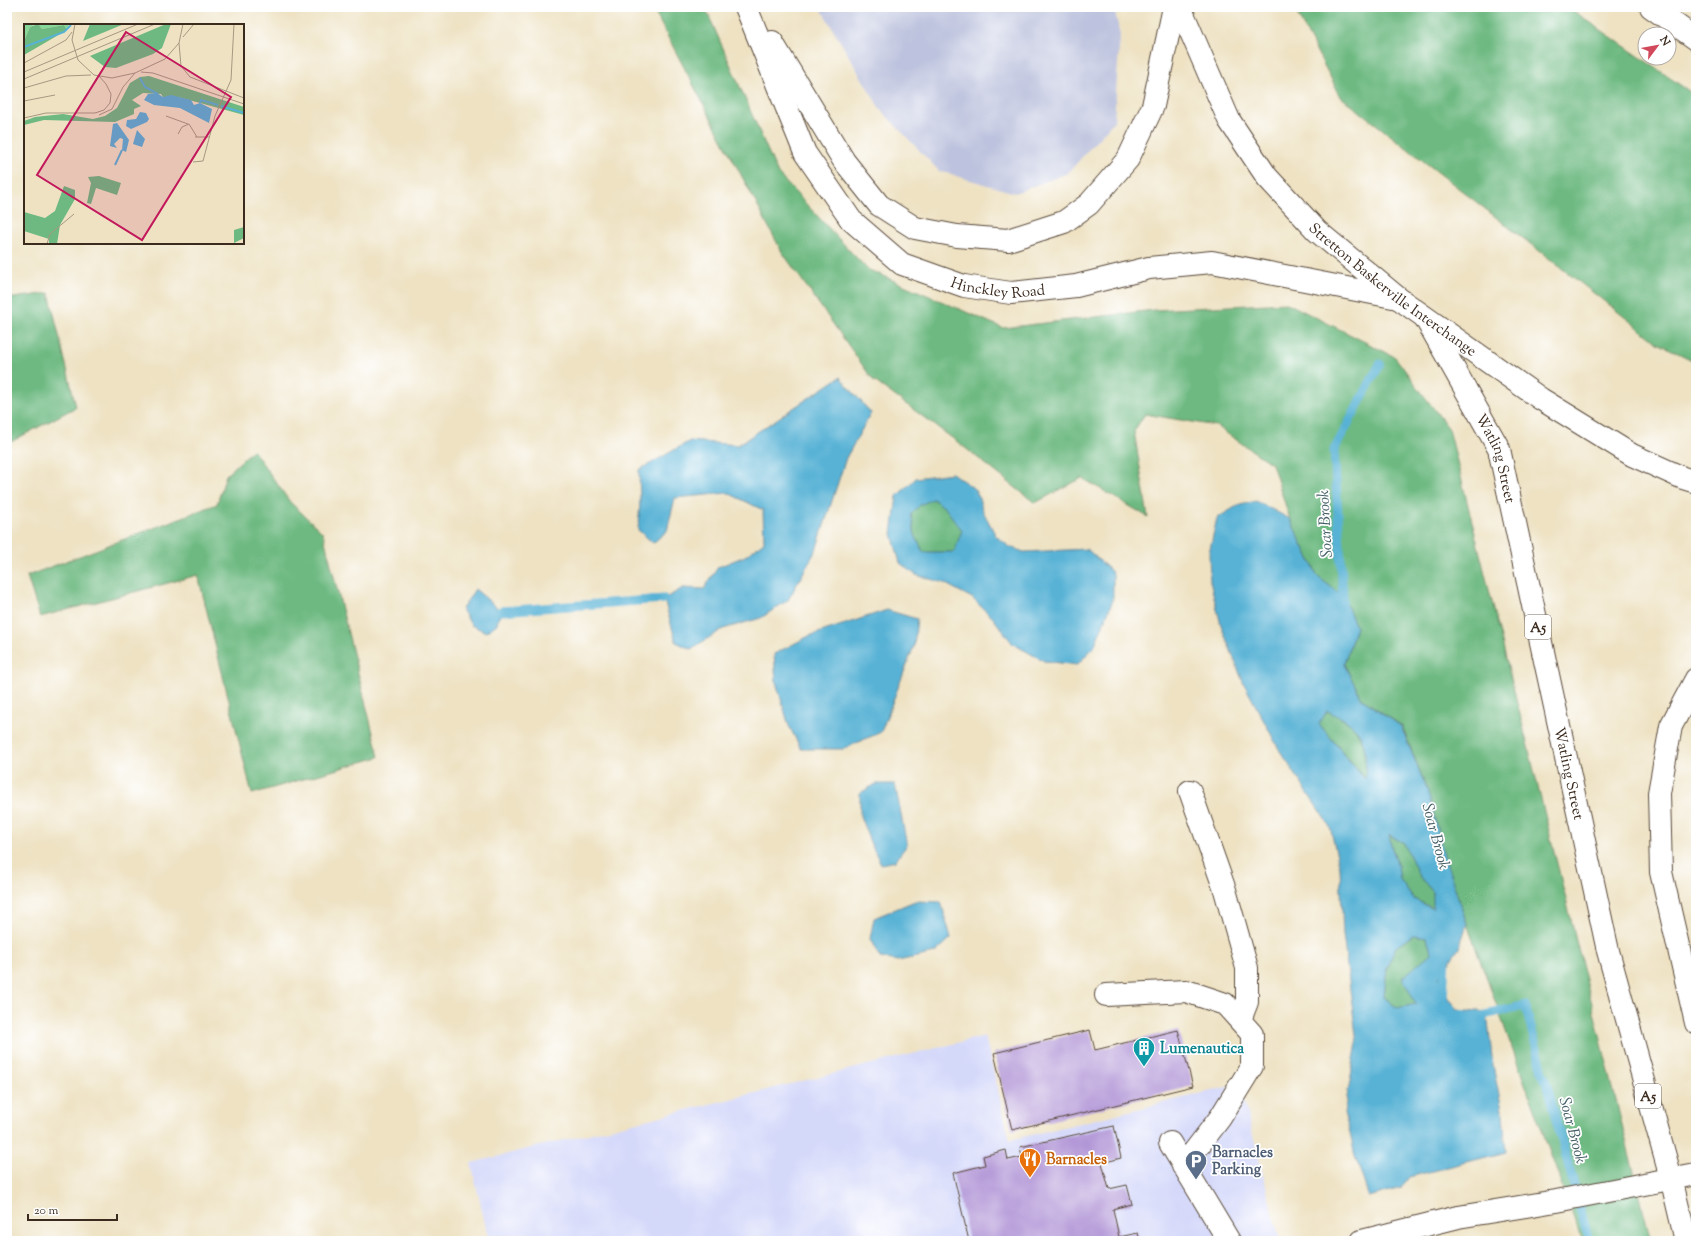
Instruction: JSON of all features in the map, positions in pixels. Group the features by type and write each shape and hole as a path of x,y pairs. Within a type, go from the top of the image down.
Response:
{"main road":[{"name":"Hinckley Road","path":"746,7 805,152 851,220 902,264 964,286 1011,293 1076,286 1149,268 1212,262 1398,298"},
{"path":"751,7 844,161 879,205 915,228 957,236 1008,240 1064,222 1089,204 1128,159 1153,106 1174,7"},
{"name":"Stretton Baskerville Interchange","path":"1180,7 1229,120 1267,177 1316,231 1426,319 1541,399 1632,455 1683,478 1696,482"},
{"path":"1651,7 1696,39"},
{"name":"Watling Street","path":"1426,319 1499,449 1608,951 1672,1178 1686,1241"},
{"path":"1696,679 1671,726 1659,793 1661,872 1696,1022"},
{"path":"1190,791 1225,890 1247,968 1247,1002 1240,1020"},
{"path":"1106,995 1186,991 1225,1004 1252,1034 1252,1066 1220,1118 1183,1166"},
{"path":"1170,1143 1229,1241"},
{"path":"1362,1241 1458,1217 1556,1201 1696,1174"}],"shaded area":[{"path":"820,7 1114,7 1120,35 1114,121 1068,173 1015,193 939,171 880,109"},
{"path":"985,1036 1010,1140 1240,1084 1280,1241 489,1241 471,1163"}],"green space":[{"path":"652,7 705,7 778,174 867,269 1003,328 1154,310 1287,303 1395,357 1449,429 1651,1241 1582,1241 1467,924 1444,856 1428,792 1402,726 1362,699 1344,664 1356,627 1343,596 1318,577 1290,519 1272,464 1216,426 1145,414 1134,431 1148,517 1082,478 1035,503 959,443 873,380 782,252"},
{"path":"1293,7 1568,7 1637,55 1637,66 1653,66 1696,96 1696,362 1658,343 1341,97"},
{"path":"49,293 76,407 7,444 7,299"},
{"path":"253,450 290,502 323,533 379,757 252,794 198,575 40,617 27,576 217,504 226,475"},
{"path":"933,498 945,508 963,530 954,552 923,552 915,535 911,514 920,505"},
{"path":"1327,710 1354,726 1365,746 1366,779 1319,724"},
{"path":"1388,835 1404,843 1419,876 1433,892 1434,909 1414,899 1400,879 1398,866"},
{"path":"1413,935 1427,937 1432,953 1417,1005 1397,1008 1384,997 1387,967 1396,947"}],"water":[{"path":"840,377 871,413 846,458 816,550 788,600 761,618 723,629 691,649 676,642 664,599 683,588 704,589 718,567 745,556 764,542 763,510 728,493 675,498 667,531 653,543 638,530 640,501 639,470 690,441 738,445"},
{"path":"952,473 976,490 983,511 996,536 1010,547 1024,552 1087,549 1113,573 1113,600 1094,647 1077,665 1044,661 1013,644 993,618 972,598 944,583 916,575 900,563 892,534 897,496 916,478","holes":["933,499 945,508 962,530 954,552 923,552 915,535 911,514 920,505"]},
{"path":"1256,501 1290,519 1318,577 1343,596 1356,627 1344,664 1362,699 1401,726 1428,792 1444,856 1467,924 1459,948 1439,977 1446,995 1458,1009 1487,1012 1493,1066 1503,1114 1506,1152 1409,1177 1401,1188 1369,1197 1355,1156 1344,1113 1357,1043 1343,935 1340,868 1330,827 1280,751 1243,682 1221,625 1210,581 1209,553 1217,518 1237,506","holes":["1327,711 1349,723 1361,736 1365,754 1365,779 1319,724","1389,835 1404,843 1419,876 1433,892 1433,909 1414,899 1400,879 1398,866","1413,935 1427,937 1431,953 1402,978 1416,1004 1397,1008 1384,997 1387,967 1396,947"]},
{"path":"475,589 501,611 497,624 486,632 471,625 462,609"},
{"path":"887,610 917,619 914,646 881,732 843,749 801,749 789,726 776,682 774,654 809,636"},
{"path":"876,784 895,784 907,845 895,861 881,864 870,842 860,816 860,793"},
{"path":"915,901 941,902 951,938 935,953 898,961 880,958 870,939 874,918"}],"building":[{"path":"1090,1030 1095,1050 1178,1030 1193,1086 1012,1130 994,1053"},
{"name":"Barnacles","path":"1114,1126 1121,1158 1102,1163 1109,1189 1127,1185 1132,1204 1113,1209 1119,1237 1138,1233 1140,1241 969,1241 953,1173 985,1165 983,1156 1006,1150 1008,1160 1022,1157 1020,1147"}],"waterway":[{"name":"Soar Brook","path":"1342,607 1343,596 1334,450 1380,364"},
{"path":"501,611 664,599"},
{"name":"Soar Brook","path":"1443,1001 1445,957"},
{"name":"Soar Brook","path":"1477,1017 1525,1005 1589,1241"}],"place":[{"name":"Lumenautica","path":"1144,1068"},
{"name":"Barnacles","path":"1030,1178"},
{"name":"Barnacles Parking","path":"1196,1180"}]}
